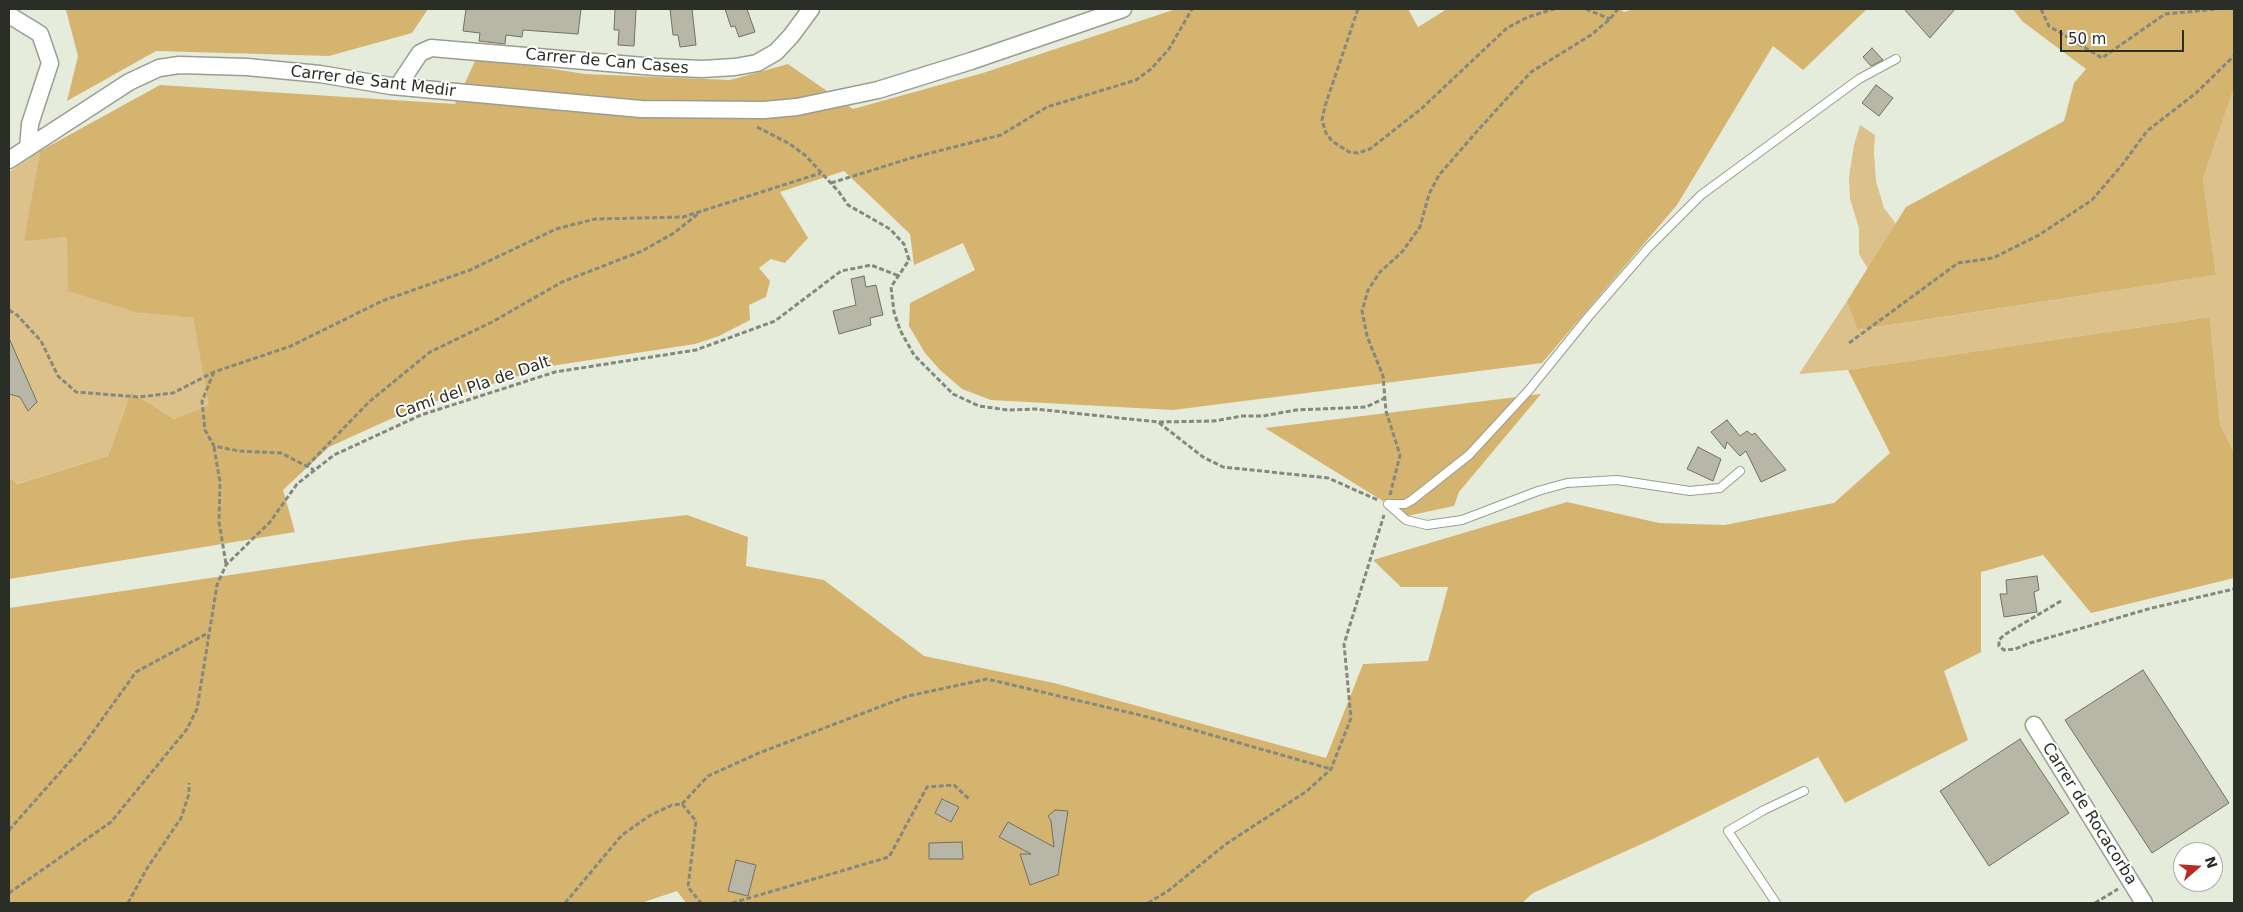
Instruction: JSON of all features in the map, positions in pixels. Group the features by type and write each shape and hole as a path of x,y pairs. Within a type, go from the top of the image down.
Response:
{"street":[{"name":"Carrer de Can Cases","path":"398,86 420,53 431,48 656,67 702,69 735,67 757,63 776,52 791,36 811,9"},
{"name":"Carrer de Sant Medir","path":"9,160 114,91 159,68 179,65 247,67 320,74 398,86 640,108 764,110 810,104 883,88 972,61 1123,9"},
{"path":"9,15 40,34 50,63 30,124 28,148"},
{"name":"Carrer de Rocacorba","path":"2034,724 2144,903"}],"lane":[{"path":"1388,504 1405,504 1412,500 1452,471 1469,455 1529,390 1588,316 1649,247 1701,195 1859,79 1896,59"},
{"path":"1388,504 1406,520 1427,525 1462,520 1538,491 1567,483 1617,480 1690,491 1720,488 1740,470"},
{"path":"1776,903 1728,831 1764,810 1804,791"}],"path":[{"path":"831,183 910,158 1001,134 1047,107 1136,80 1151,69 1166,53 1192,9"},
{"path":"1358,9 1322,120 1326,133 1332,141 1349,152 1357,153 1370,149 1413,116 1507,28 1528,17 1554,9"},
{"path":"1586,9 1610,19"},
{"path":"1148,903 1168,892 1226,844 1307,791 1331,769 1351,718 1344,644 1388,504 1400,455 1386,411 1384,376 1367,336 1362,311 1368,290 1380,272 1402,252 1420,227 1429,194 1439,175 1479,128 1531,72 1591,35 1610,19 1618,9"},
{"path":"2041,9 2049,26 2102,58 2165,14 2169,9"},
{"path":"2165,14 2218,9"},
{"path":"1849,343 1958,263 1993,258 2038,235 2092,200 2122,165 2147,131 2196,93 2234,56"},
{"path":"751,124 790,144 806,156 848,205 890,230 904,244 909,260 891,287 894,312 900,330 914,355 928,372 953,394 969,403 992,408 1035,408 1158,422 1214,421 1242,416 1263,416 1296,410 1366,406 1385,398"},
{"path":"9,310 18,315 41,340 58,376 76,392 139,397 173,393 214,372 291,346 382,301 470,270 556,229 595,219 683,217 821,173"},
{"path":"307,466 369,402 430,352 492,322 562,282 642,251 674,233 701,211"},
{"name":"Camí del Pla de Dalt","path":"9,892 111,822 187,728 197,709 217,585 226,565 270,522 296,484 334,455 421,414 555,372 696,350 775,321 841,271 871,265 899,276"},
{"path":"214,372 202,401 205,430 214,446 220,482 219,522 226,565"},
{"path":"1158,422 1203,457 1223,467 1328,478 1388,504"},
{"path":"214,446 281,454 314,470"},
{"path":"2060,601 2004,635 1999,640 2000,646 2004,650 2015,649 2152,608 2234,589"},
{"path":"9,830 80,750 136,672 209,632"},
{"path":"565,903 622,835 649,816 672,806 682,804 708,776 759,753 908,696 987,679 1148,717 1331,769"},
{"path":"128,903 146,870 181,818 189,783"},
{"path":"732,903 888,858 927,787 954,785 970,800"},
{"path":"682,804 696,821 688,887 701,903"},
{"path":"2095,903 2131,881"}],"shaded area":[{"path":"63,9 428,9 412,33 329,56 156,51 67,101 78,56 66,10"},
{"path":"1176,9 1408,9 1418,27 1447,9 1621,9 1624,12 1634,9 1867,9 1803,70 1773,46 1677,205 1542,363 1173,410 991,400 962,389 940,370 925,353 909,326 910,303 975,270 963,243 914,265 910,234 844,171 780,192 808,238 785,263 771,259 759,268 770,281 766,297 749,305 750,320 719,336 695,344 551,366 417,407 329,447 283,490 295,532 9,579 9,477 17,484 108,456 131,392 174,419 209,405 193,318 139,313 68,291 67,237 24,241 40,151 160,85 455,104 477,57 585,74 730,80 788,64 853,109 983,73"},
{"path":"2013,9 2234,9 2234,88 2203,179 2216,275 1858,330 1847,301 1906,207 2064,121 2074,83 2086,69 2022,21"},
{"path":"2234,88 2234,452 2220,424 2210,317 1848,370 1799,374 1847,301 1859,330 2216,275 2203,179"},
{"path":"1860,125 1875,135 1876,181 1884,208 1896,224 1868,269 1859,254 1859,228 1850,199 1849,177 1854,145"},
{"path":"40,151 25,240 67,237 139,313 193,318 210,405 174,419 131,392 108,456 16,484 9,477 9,172"},
{"path":"2210,317 2220,424 2234,452 2234,578 2091,613 2043,555 1981,572 1981,652 1944,671 1968,740 1845,803 1818,757 1655,838 1533,893 1522,903 686,903 677,891 641,903 9,903 9,608 465,540 687,515 748,537 746,566 824,580 924,656 1054,683 1326,758 1363,664 1428,661 1448,587 1401,587 1373,560 1567,502 1659,523 1725,525 1834,503 1890,453 1848,370"},
{"path":"1541,394 1459,492 1454,506 1407,516 1265,428"}],"building":[{"path":"466,9 581,9 578,34 523,30 522,37 506,35 505,44 479,41 480,33 463,31"},
{"path":"615,9 636,9 634,46 618,45 619,30 614,30"},
{"path":"670,9 692,9 696,45 680,47 678,35 673,35"},
{"path":"725,9 747,9 755,32 739,37 735,26 731,27"},
{"path":"1904,9 1955,9 1930,38"},
{"path":"1872,48 1883,60 1871,66 1863,57"},
{"path":"1876,85 1893,98 1879,116 1862,103"},
{"path":"864,276 866,287 876,285 883,315 870,318 871,325 839,334 833,311 856,305 851,279"},
{"path":"9,338 37,402 28,411 20,397 9,394"},
{"path":"1727,420 1740,436 1747,431 1752,435 1755,433 1786,470 1761,482 1746,451 1740,456 1727,442 1725,449 1711,432"},
{"path":"1698,447 1721,459 1713,481 1687,469"},
{"path":"2037,576 2039,590 2034,592 2037,612 2004,617 2000,594 2007,594 2006,580"},
{"path":"2143,670 2229,803 2152,853 2065,720"},
{"path":"2020,739 2069,813 1989,866 1940,791"},
{"path":"942,799 959,807 951,822 935,813"},
{"path":"1055,810 1068,811 1058,875 1030,885 1020,854 1031,854 999,837 1008,822 1054,847 1051,821 1048,816"},
{"path":"962,842 963,859 929,859 929,843"},
{"path":"736,860 756,865 748,896 728,891"}]}
